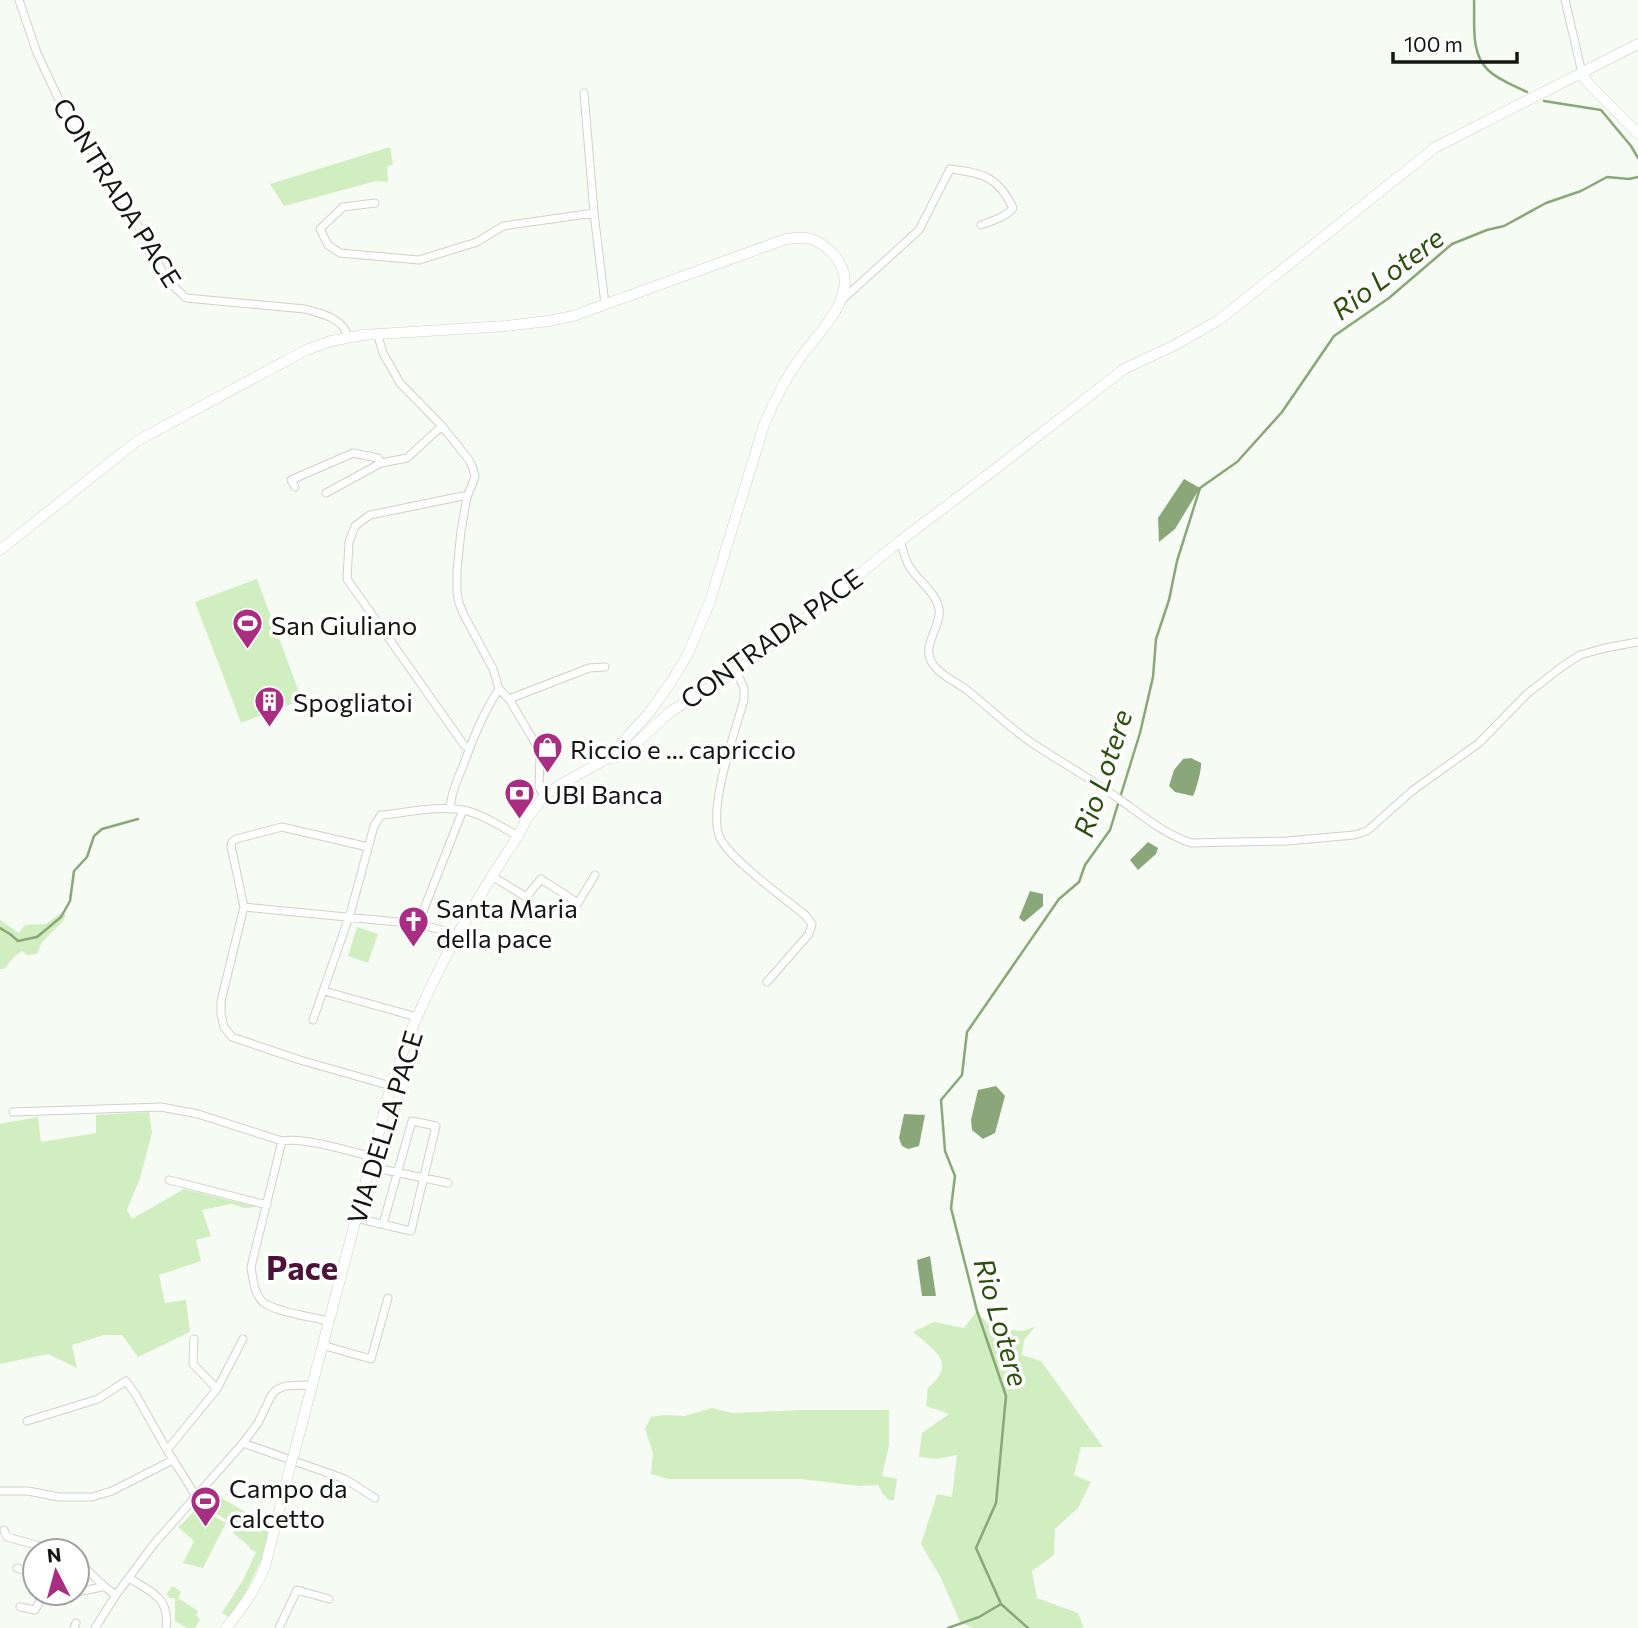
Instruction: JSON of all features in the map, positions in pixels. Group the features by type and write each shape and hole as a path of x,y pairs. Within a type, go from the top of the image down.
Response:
{"main road":[{"name":"CONTRADA PACE","path":"608,758 624,753 670,712 736,671 783,636 900,541 1124,369 1219,320 1436,147 1638,44"},
{"path":"1582,73 1587,82 1638,134"},
{"path":"0,550 137,441 306,351 331,341 377,333 506,326 573,316 786,239 803,237 818,241 837,257 845,278 842,299 776,397 760,436 710,601 688,654 649,713 608,758"},
{"name":"VIA DELLA PACE","path":"226,1628 245,1605 262,1574 273,1540 292,1458 391,1086 417,1017 456,935 526,820 544,796 608,758"}],"street":[{"name":"CONTRADA PACE","path":"19,0 37,53 60,102 131,213 167,280 186,298 317,312 338,321 345,328 348,337"},
{"path":"1564,0 1582,73"},
{"path":"584,93 605,304"},
{"path":"842,299 919,230 950,169 991,178 1007,196 1013,208 981,225"},
{"path":"375,203 343,207 320,229 328,245 340,253 419,260 477,242 503,226 594,213"},
{"path":"377,333 383,353 400,383 442,426 473,468 475,477 467,497 461,531 457,592 463,613 494,669 499,689 509,699 540,751 539,787 544,796"},
{"path":"326,493 381,463 407,458 442,426"},
{"path":"295,487 291,480 353,453 378,458 381,463"},
{"path":"467,497 370,515 355,526 349,542 347,579 464,746 469,748"},
{"path":"900,541 908,564 938,605 939,614 929,644 930,658 936,669 958,683 1028,740 1155,825 1178,839 1191,843 1287,841 1354,835 1367,831 1412,790 1479,743 1528,693 1563,666 1580,656 1605,648 1638,642"},
{"path":"509,699 589,668 605,667"},
{"path":"736,671 744,688 744,700 718,799 716,820 720,838 731,854 805,915 812,924 809,934 766,982"},
{"path":"450,809 451,798 469,748 488,705 499,689"},
{"path":"418,924 463,810"},
{"path":"313,1020 349,916 374,826 381,816 463,810 487,819 518,836"},
{"path":"368,847 282,827 236,838 232,842 244,907 221,1001 221,1014 224,1027 232,1037 391,1086"},
{"path":"492,876 526,897 541,879 578,903 595,875"},
{"path":"244,907 418,924 456,935"},
{"path":"324,990 417,1017"},
{"path":"13,1112 162,1107 198,1114 282,1142 289,1140 320,1145 372,1157"},
{"path":"356,1218 411,1231 436,1126 412,1121 383,1224"},
{"path":"282,1142 251,1267 254,1285 263,1302 275,1308 328,1321"},
{"path":"376,1168 448,1183"},
{"path":"169,1180 267,1205"},
{"path":"322,1345 371,1359 388,1298"},
{"path":"194,1339 193,1364 217,1389"},
{"path":"167,1450 217,1389 243,1339"},
{"path":"27,1421 98,1399 126,1381 196,1496"},
{"path":"95,1628 153,1545 243,1443 258,1423 276,1390 285,1386 312,1386"},
{"path":"243,1443 345,1479 375,1498"},
{"path":"0,1491 28,1491 58,1497 92,1497 112,1491 173,1460"},
{"path":"4,1530 7,1537 21,1541"},
{"path":"17,1568 21,1569"},
{"path":"91,1572 102,1587 116,1595"},
{"path":"129,1578 164,1603 166,1628"},
{"path":"91,1590 102,1587"},
{"path":"279,1628 297,1590 329,1599"},
{"path":"20,1607 35,1610 36,1607"}],"shaded area":[{"path":"390,147 393,164 387,167 388,182 376,181 284,206 270,184"},
{"path":"1184,479 1200,488 1175,529 1159,542 1158,518"},
{"name":"San Giuliano","path":"257,579 302,700 241,723 195,602"},
{"path":"1191,758 1201,763 1193,796 1175,792 1169,786 1174,770 1183,759"},
{"path":"1148,842 1158,848 1156,854 1138,870 1130,860"},
{"path":"1030,891 1043,894 1043,906 1024,922 1019,918"},
{"path":"62,912 66,915 62,922 42,942 37,954 28,955 22,951 4,969 0,969 0,920 19,933 25,925 46,924"},
{"path":"357,927 378,934 368,963 348,956"},
{"path":"996,1086 1005,1096 995,1133 983,1139 972,1130 971,1120 978,1090"},
{"path":"149,1112 152,1133 140,1178 127,1210 132,1219 184,1189 256,1207 245,1208 231,1204 202,1210 211,1236 196,1240 201,1261 159,1275 165,1303 186,1300 190,1332 138,1357 122,1335 104,1335 72,1345 77,1368 48,1354 0,1364 0,1124 38,1117 41,1142 96,1133 96,1115"},
{"path":"904,1114 925,1115 919,1146 908,1149 902,1146 899,1138"},
{"path":"930,1256 936,1296 922,1296 917,1260"},
{"path":"977,1311 991,1328 1022,1331 1035,1327 1024,1340 1022,1355 1041,1361 1103,1447 1081,1447 1074,1475 1091,1482 1078,1508 1055,1529 1054,1555 1032,1571 1037,1598 1078,1613 1084,1628 972,1628 960,1622 941,1578 921,1544 937,1494 952,1497 957,1455 936,1459 919,1457 922,1433 949,1414 926,1406 928,1388 937,1379 942,1364 935,1351 913,1332 934,1322 964,1328"},
{"path":"712,1408 732,1413 889,1410 889,1445 882,1476 897,1479 894,1500 889,1500 878,1485 859,1486 802,1479 668,1479 651,1474 653,1453 645,1429 651,1417 685,1416"},
{"path":"211,1492 244,1511 235,1525 202,1505"},
{"path":"198,1507 226,1523 203,1568 183,1563 194,1541 178,1527"},
{"path":"244,1515 271,1527 264,1555 232,1619 222,1613 243,1580 256,1552 233,1533"},
{"path":"173,1586 181,1592 178,1598 198,1611 196,1616 200,1619 195,1628 187,1628 175,1621 175,1598 166,1594"}],"waterway":[{"path":"1474,0 1476,46 1482,63 1497,77 1527,92"},
{"path":"1544,101 1601,110 1638,158"},
{"name":"Rio Lotere","path":"1028,1628 1001,1604 976,1548 996,1503 1006,1396 977,1311 951,1208 955,1176 945,1151 941,1100 962,1075 967,1032 1059,899 1079,882 1085,865 1110,830 1140,733 1153,677 1156,639 1200,488 1237,462 1282,412 1334,336 1389,298 1452,244 1504,226 1546,203 1581,191 1607,177 1638,177"},
{"path":"0,928 18,941 37,937 61,917 70,901 74,871 87,857 94,836 102,829 138,819"},
{"path":"948,1628 979,1617 1001,1604"}],"place":[{"name":"San Giuliano","path":"248,651"},
{"name":"Spogliatoi","path":"270,728"},
{"name":"Riccio e ... capriccio","path":"547,775"},
{"name":"UBI Banca","path":"520,820"},
{"name":"Santa Maria della pace","path":"413,949"},
{"name":"Campo da calcetto","path":"206,1529"}],"district":[{"name":"Pace","path":"302,1266"}]}
